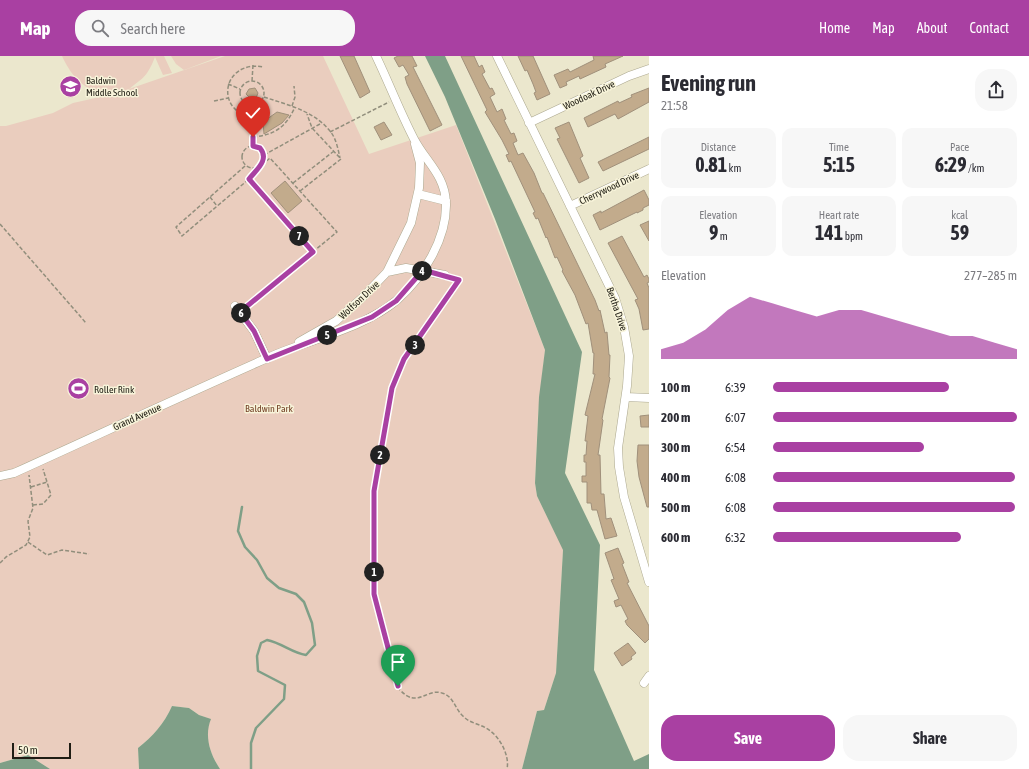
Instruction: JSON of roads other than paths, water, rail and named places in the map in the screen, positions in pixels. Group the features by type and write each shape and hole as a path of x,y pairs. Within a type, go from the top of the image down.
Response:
{"street":[{"name":"Wolfson Drive","path":"270,357 336,321 363,297 387,272 411,223 418,194 420,163 414,139 376,56"},
{"name":"Bertha Drive","path":"498,56 529,123 615,298 624,327 629,356 626,397 620,425 619,467 624,497 649,582"},
{"name":"Woodoak Drive","path":"529,123 649,68"},
{"name":"Wolfson Drive","path":"270,357 372,317 396,301 423,270 437,244 442,229 446,214 446,201 442,180 414,139"},
{"name":"Cherrywood Drive","path":"570,206 649,169"},
{"path":"418,194 446,201"},
{"name":"Wolfson Drive","path":"387,272 406,268 445,275"},
{"path":"235,306 254,331 270,357"},
{"name":"Grand Avenue","path":"0,476 14,473 270,357"},
{"path":"626,397 649,398"}],"waterway":[{"path":"242,507 238,531 245,547 257,560 267,578 279,588 296,594 304,602 312,623 315,645 306,655 272,641 267,640 261,643 257,656 258,671 285,685 284,699 256,728 251,743 251,769"}],"place":[{"name":"Baldwin Middle School","path":"70,86"},
{"name":"Roller Rink","path":"79,389"}],"park label":[{"name":"Baldwin Park","path":"269,408"}]}
